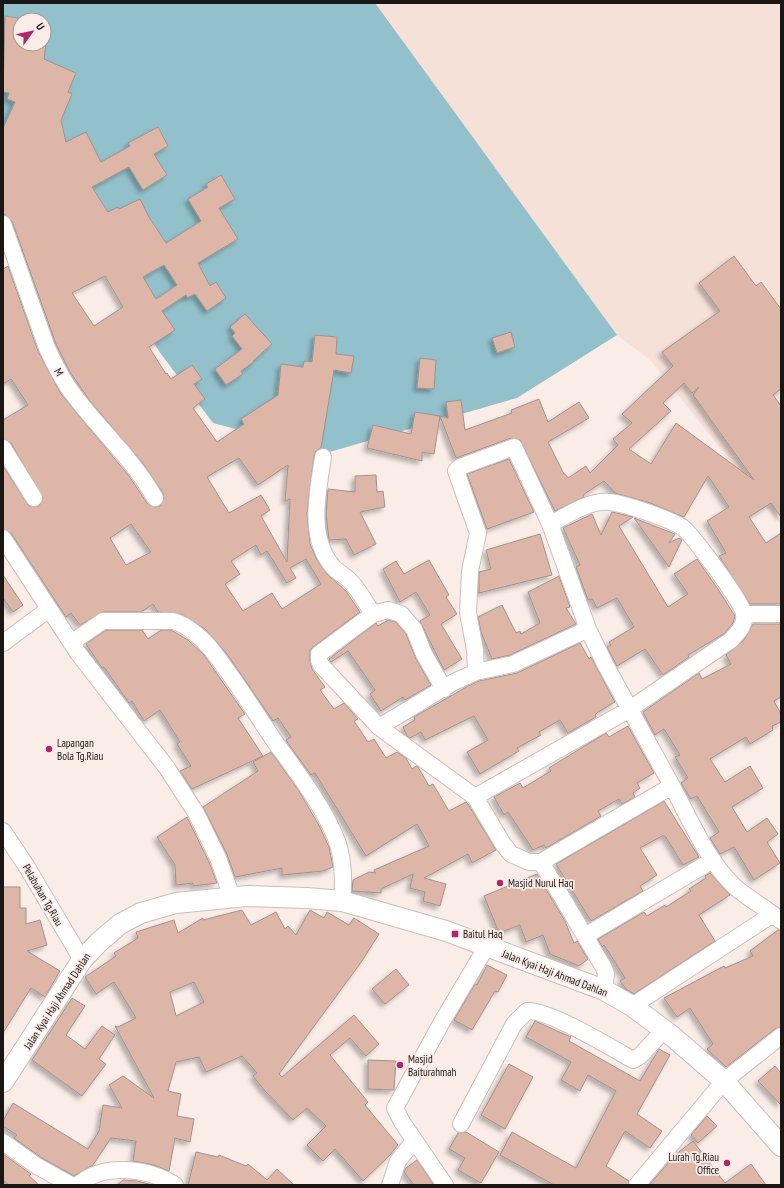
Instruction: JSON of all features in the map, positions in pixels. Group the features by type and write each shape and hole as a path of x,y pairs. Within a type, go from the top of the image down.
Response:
{"main road":[{"name":"Jalan Kyai Haji Ahmad Dahlan","path":"3,1082 82,960 98,943 120,924 141,913 176,902 232,897 307,898 342,901 446,931 604,990 632,1006 664,1030 724,1081 781,1146"}],"street":[{"name":"M","path":"3,224 8,254 55,365 72,392 143,477 155,498"},
{"path":"476,672 475,650 468,614 470,571 478,534 456,473 457,469 514,447 550,524 588,629 605,664 713,860 735,886 777,918 632,1006"},
{"path":"3,448 34,498"},
{"path":"323,457 316,526 318,538 321,547 333,566 351,581 373,614"},
{"path":"475,797 630,709 731,640 744,625 745,614 725,582 682,528 630,506 608,501 588,505 550,524"},
{"path":"3,538 71,643 167,768 196,813 218,858 232,897"},
{"path":"3,643 49,609"},
{"path":"444,689 424,654 414,629 401,614 388,610 373,614 319,654 319,661 358,706 379,727 475,797 503,844 511,854 529,862 541,862 672,786"},
{"path":"745,614 781,614"},
{"path":"71,643 103,621 173,621 181,623 210,648 304,782 335,836 340,853 344,877 342,901"},
{"path":"379,727 454,682 476,672 513,664 588,629"},
{"name":"Pelabuhan Tg.Riau","path":"3,831 27,867 82,960"},
{"path":"585,936 713,860"},
{"path":"541,862 604,968 606,974 604,990"},
{"path":"445,1185 396,1111 396,1103 487,946"},
{"path":"461,1124 514,1024 527,1011 534,1010 551,1017 633,1060 640,1056 664,1030"},
{"path":"637,1185 724,1081 781,1036"},
{"path":"390,1185 398,1161 414,1140"},
{"path":"3,1142 37,1166 71,1185"},
{"path":"78,1185 84,1179 96,1174 114,1170 138,1171 168,1181 175,1185"}],"shaded area":[{"path":"374,3 781,3 781,525 651,361 617,335"}],"water":[{"path":"3,3 375,3 617,335 517,398 326,453 213,423 161,354 51,187 3,150"}],"building":[{"path":"5,16 12,17 12,52 45,52 44,59 76,73 68,92 72,94 61,120 66,142 86,132 101,162 130,146 128,143 158,127 168,146 154,154 167,175 143,190 129,167 92,187 108,212 118,207 119,209 140,199 149,217 166,243 201,221 188,199 208,187 206,184 221,175 235,199 219,208 238,239 198,263 210,286 216,282 226,298 207,311 195,294 187,298 186,295 162,311 175,330 149,347 166,374 167,373 171,379 192,365 202,379 194,384 205,399 193,408 217,442 244,424 241,419 278,395 281,364 303,367 304,361 312,362 315,335 337,337 336,354 354,356 351,373 334,370 321,448 316,451 314,456 307,514 310,544 317,560 327,574 346,591 360,612 313,647 310,650 310,661 312,669 325,687 320,690 334,709 344,703 358,719 354,721 368,742 374,739 386,758 397,752 406,758 412,769 416,766 418,767 429,786 433,784 449,811 466,802 496,850 472,863 468,854 424,878 446,884 440,906 423,901 425,892 410,888 413,874 381,889 381,893 352,891 353,880 369,872 376,873 374,870 429,846 417,824 366,856 315,773 311,775 287,742 286,740 291,737 278,718 273,721 227,654 205,629 181,614 158,612 153,604 141,612 103,612 80,625 71,613 66,617 11,533 3,529 3,466 29,506 39,506 43,498 11,443 3,439 3,420 28,405 11,379 3,384 3,269 8,266 38,351 61,394 129,476 147,503 155,507 160,506 164,498 163,493 144,465 90,401 70,372 56,344 12,221 3,213 3,128 15,102 7,99 9,93 3,92","holes":["164,265 177,285 156,299 143,277","105,276 123,307 94,326 72,293","239,458 258,485 288,465 285,501 290,499 287,562 261,516 270,510 261,495 229,513 207,477","131,524 151,552 126,565 110,538","256,545 261,555 267,551 287,583 296,578 290,568 306,559 321,584 282,609 272,593 243,611 225,584 240,574 231,561"]},
{"path":"734,256 756,286 761,282 781,309 781,389 773,395 781,406 781,517 771,503 749,517 766,543 781,533 781,604 750,604 719,556 726,553 707,521 729,507 708,476 684,517 650,503 615,493 604,481 583,495 584,497 555,511 520,440 511,438 456,458 440,416 448,418 446,402 461,400 465,430 512,413 511,410 539,399 548,422 579,402 589,418 548,442 564,474 568,478 586,466 590,473 618,445 613,439 632,423 622,414 673,366 662,352 720,311 699,283","holes":["684,383 692,393 699,387 693,395 754,480 676,423 651,464 629,449 671,411 663,403"]},
{"path":"245,314 272,344 253,361 255,361 241,371 243,374 226,385 215,369 242,349 232,336 235,333 230,327"},
{"path":"511,332 515,347 497,353 492,338"},
{"path":"420,358 436,360 434,389 417,388"},
{"path":"415,412 440,416 434,454 422,452 422,461 367,448 373,425 411,434"},
{"path":"509,459 534,512 487,529 467,474"},
{"path":"376,475 377,492 383,491 385,507 360,512 376,544 354,555 346,539 329,540 326,514 328,489 355,492 355,476"},
{"path":"612,512 633,517 619,526 668,607 688,594 674,574 697,559 735,616 733,623 725,633 688,655 689,657 663,675 645,649 617,666 607,647 611,645 609,642 634,627 617,598 597,608 592,599 588,600 576,567 580,565 563,528 592,514 601,535"},
{"path":"634,518 675,534 669,543 679,538 682,540 669,567"},
{"path":"540,534 552,575 479,593 479,572 491,569 486,550"},
{"path":"429,560 449,595 446,597 457,614 441,624 462,659 444,670 420,621 430,615 416,592 400,602 383,569 396,561 404,574"},
{"path":"3,575 23,605 13,612 3,598"},
{"path":"559,576 570,607 566,608 576,624 510,655 492,659 481,632 478,617 502,605 516,633 520,631 521,634 540,623 528,592"},
{"path":"388,620 396,622 406,634 416,659 431,685 405,700 403,697 381,711 370,694 375,690 348,651 331,662 329,659 376,623 378,626"},
{"path":"753,624 781,624 781,697 774,701 781,714 781,722 772,726 773,730 750,744 746,737 710,759 725,782 750,766 763,788 732,807 747,832 767,818 778,834 767,842 780,863 754,880 734,847 720,854 710,838 719,832 697,796 691,799 681,783 688,778 675,757 680,755 664,729 655,735 643,712 699,673 702,679 731,664 726,655 744,640"},
{"path":"106,630 142,630 148,639 161,630 171,630 188,640 204,655 245,714 238,718 263,756 192,789 180,771 191,766 177,744 180,742 160,710 144,721 132,701 129,703 104,667 102,668 86,644"},
{"path":"580,643 589,659 591,657 615,702 598,712 595,715 596,717 568,733 560,720 539,732 541,735 517,748 519,751 480,774 467,752 488,740 474,716 425,740 421,732 410,738 407,736 403,727 415,720 414,717 468,686 479,681 517,673"},
{"path":"628,726 654,773 637,783 640,788 633,793 635,797 622,804 619,799 598,811 601,816 546,848 544,845 533,850 508,812 504,815 494,797 520,783 523,788 551,771 549,768 606,733 609,737"},
{"path":"271,752 299,791 320,827 329,847 333,867 323,871 282,875 282,868 235,877 227,854 203,807 258,771 253,762"},
{"path":"664,801 699,857 683,865 665,836 662,836 640,848 657,875 640,886 643,891 591,921 556,864"},
{"path":"187,817 209,862 217,883 193,886 193,883 176,885 175,865 157,837"},
{"path":"710,873 730,895 699,915 715,941 634,994 626,989 620,981 625,978 604,945 602,947 598,939 644,912 647,916 665,905 666,907 691,891 689,889 706,878 705,876"},
{"path":"537,874 565,921 574,943 577,941 588,959 579,966 550,954 543,935 526,942 520,925 499,933 484,896"},
{"path":"3,887 20,887 20,908 26,908 26,924 40,920 47,945 27,951 60,971 45,997 31,988 3,1033"},
{"path":"242,910 251,925 276,912 285,929 288,926 296,935 310,910 324,918 327,912 349,925 354,918 379,934 362,961 279,1074 282,1077 354,1015 379,1044 366,1056 350,1038 330,1055 368,1102 365,1105 398,1145 390,1155 363,1181 335,1149 323,1161 307,1145 326,1126 307,1108 293,1120 265,1091 253,1076 257,1073 242,1056 206,1072 199,1057 176,1062 168,1091 181,1094 177,1116 194,1119 190,1142 175,1138 169,1171 154,1165 133,1161 136,1141 111,1138 93,1165 74,1176 42,1158 14,1138 17,1135 3,1126 3,1121 13,1103 88,1149 99,1131 103,1105 122,1108 109,1085 123,1076 154,1098 115,1026 118,1027 136,1018 114,982 96,994 85,977 116,956 114,953 138,938 136,932 174,920 178,933 203,918 203,920","holes":["194,982 204,1002 176,1016 170,992"]},
{"path":"778,930 781,930 781,1027 775,1029 726,1067 707,1049 713,1044 690,1008 677,1017 664,998 724,966 725,968 753,956 750,951"},
{"path":"487,965 507,975 498,992 495,991 472,1030 454,1020 475,984 477,985"},
{"path":"396,969 409,985 385,1004 372,989"},
{"path":"72,998 85,1006 66,1035 85,1049 102,1026 115,1035 99,1059 106,1064 82,1096 32,1060"},
{"path":"535,1021 571,1037 569,1041 640,1081 659,1049 670,1055 637,1114 662,1131 650,1148 625,1131 606,1166 629,1181 628,1185 554,1185 500,1155 512,1132 576,1168 616,1091 588,1075 580,1091 561,1080 571,1062 526,1037"},
{"path":"368,1060 396,1061 394,1090 368,1089"},
{"path":"509,1064 533,1077 505,1129 481,1115"},
{"path":"775,1066 781,1073 781,1105 758,1081"},
{"path":"707,1116 717,1126 698,1143 691,1135"},
{"path":"466,1132 499,1152 481,1183 458,1170 465,1158 449,1149 458,1133"},
{"path":"693,1141 725,1183 751,1164 766,1185 649,1185 675,1155"},
{"path":"196,1152 218,1157 219,1155 246,1166 248,1164 267,1180 277,1169 294,1185 188,1185"},
{"path":"3,1154 31,1174 29,1176 39,1185 9,1185 3,1180"},
{"path":"417,1160 434,1185 414,1185 404,1172 406,1168"},
{"path":"123,1180 137,1181 153,1185 117,1185"}],"place":[{"name":"Lapangan Bola Tg.Riau","path":"49,749"},
{"name":"Masjid Nurul Haq","path":"500,883"},
{"name":"Baitul Haq","path":"455,934"},
{"name":"Masjid Baiturahmah","path":"400,1065"},
{"name":"Lurah Tg.Riau Office","path":"727,1163"}]}
